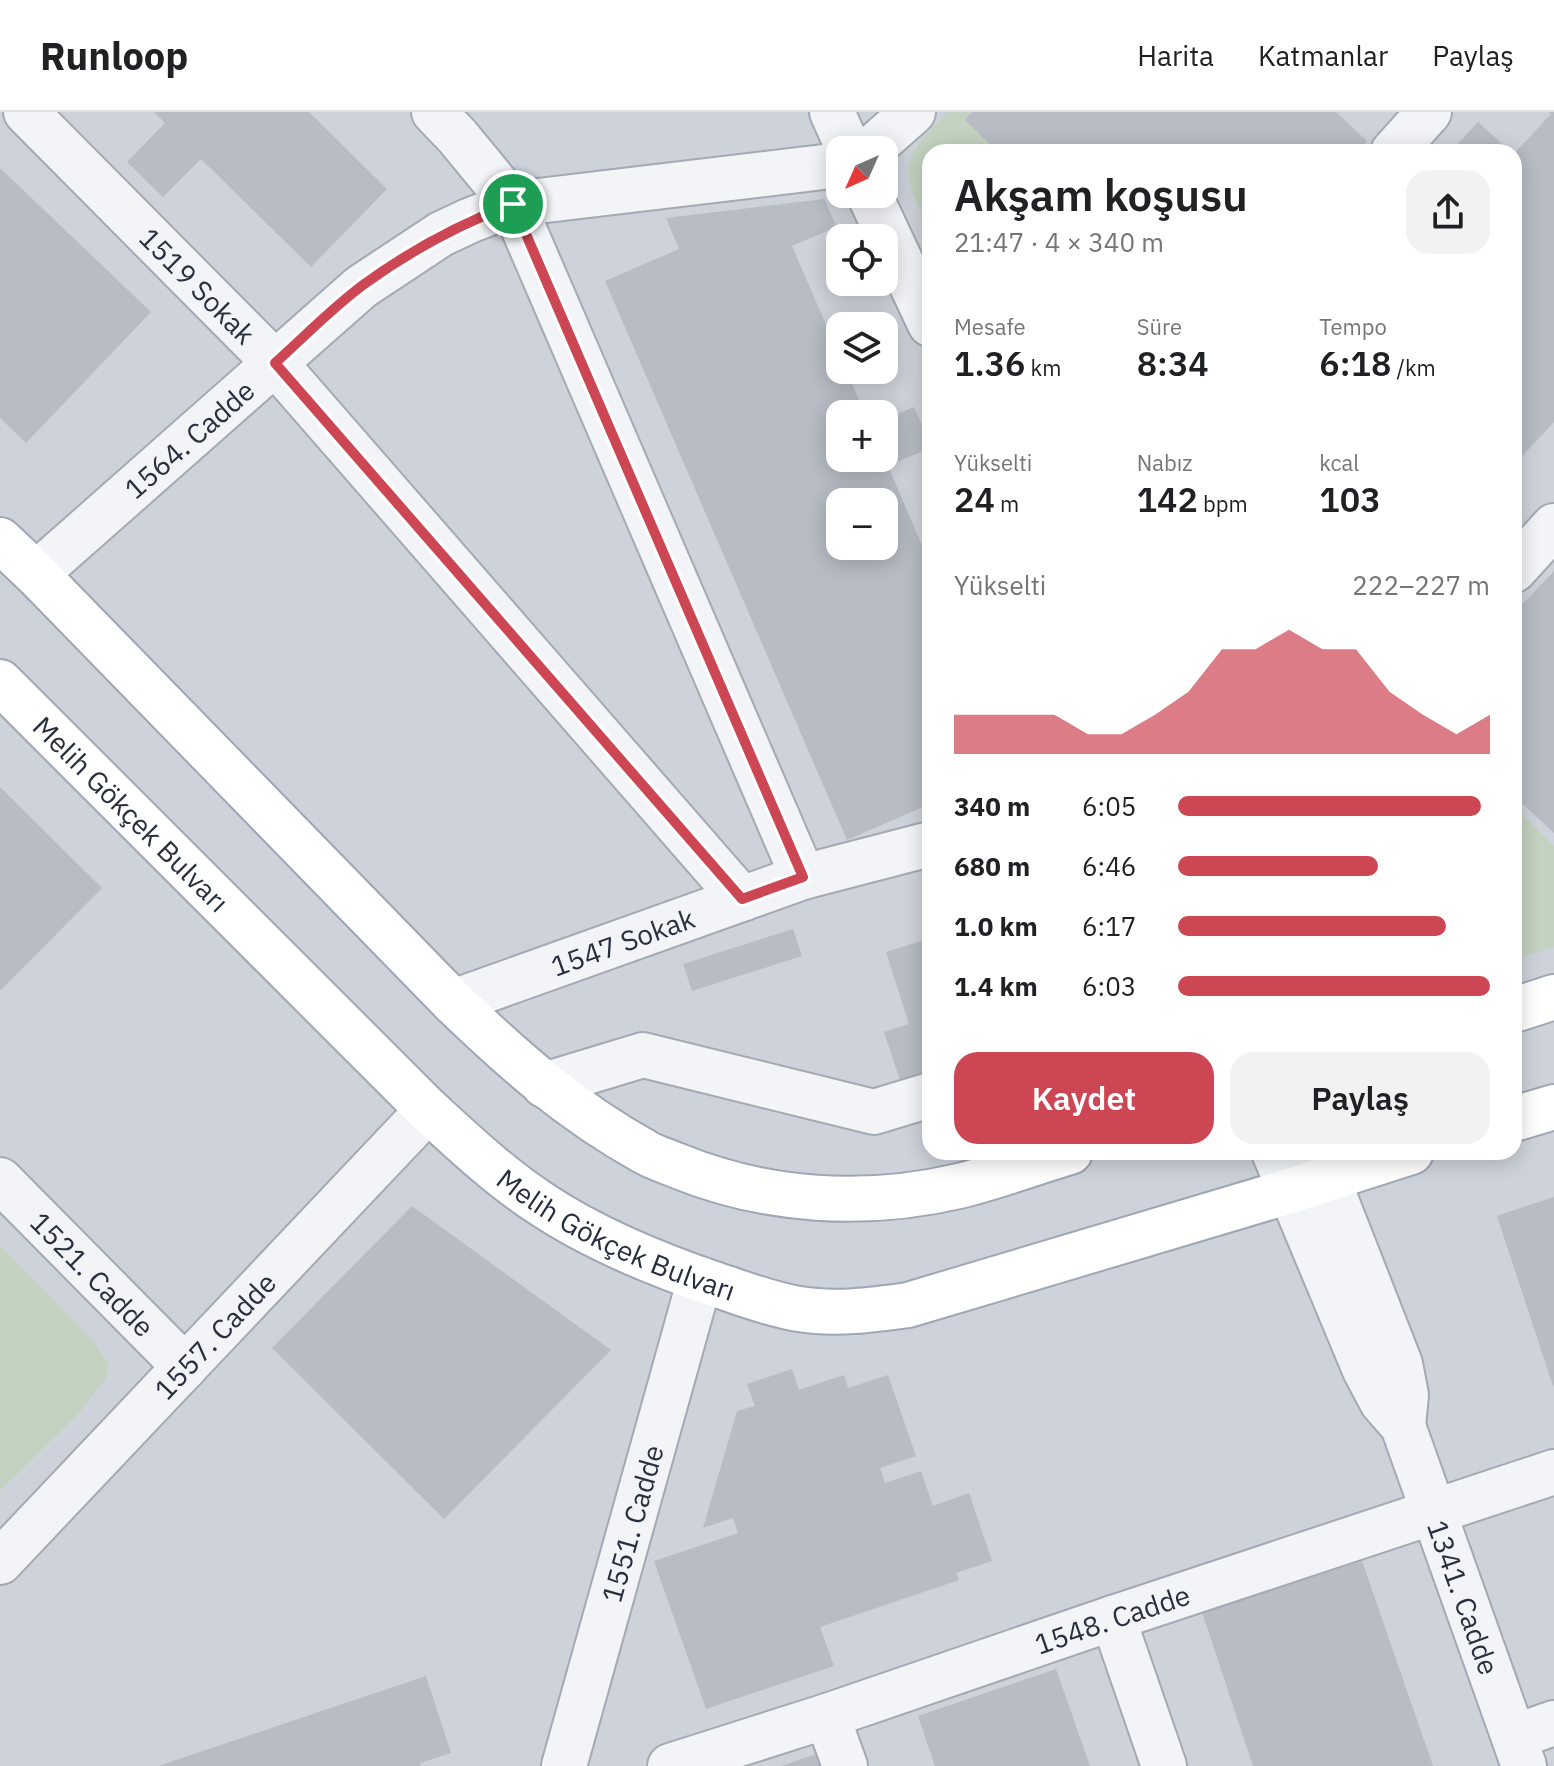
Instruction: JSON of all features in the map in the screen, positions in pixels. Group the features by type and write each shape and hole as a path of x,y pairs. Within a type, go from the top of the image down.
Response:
{"main road":[{"path":"0,540 502,1050 598,1124 648,1154 746,1188 794,1197 852,1199 914,1194 960,1186 1044,1160"},
{"name":"Melih Gökçek Bulvarı","path":"0,682 428,1110 477,1155 542,1205 585,1229 700,1279 799,1310 868,1310 908,1305 1302,1168 1356,1160"},
{"path":"1522,1007 1554,997"},
{"path":"1522,1117 1554,1107"}],"street":[{"name":"1519 Sokak","path":"26,112 275,363 742,899"},
{"path":"434,112 513,204 803,877"},
{"path":"832,112 843,136"},
{"path":"886,136 913,112"},
{"path":"1400,144 1429,112"},
{"name":"1564. Cadde","path":"36,574 361,287 441,234 513,204 826,167"},
{"path":"876,208 922,307"},
{"path":"1522,561 1554,526"},
{"name":"1547 Sokak","path":"453,1002 803,877 922,846"},
{"path":"544,1085 643,1055 874,1112 922,1097"},
{"name":"1557. Cadde","path":"0,1562 428,1110"},
{"name":"1341. Cadde","path":"1302,1168 1365,1370 1382,1402 1403,1426 1519,1751"},
{"name":"1521. Cadde","path":"0,1180 185,1367"},
{"name":"1551. Cadde","path":"564,1766 700,1279"},
{"name":"1548. Cadde","path":"670,1766 1554,1472"},
{"path":"1113,1618 1164,1766"},
{"path":"827,1716 845,1766"},
{"path":"1519,1751 1554,1723"}],"shaded area":[{"path":"0,112 1554,112 1554,1766 0,1766"}],"green space":[{"path":"947,112 969,112 1001,144 922,144 922,213 912,191 908,171 914,151"},
{"path":"1522,814 1554,846 1554,947 1522,957"},
{"path":"0,1245 96,1344 108,1364 106,1378 80,1412 0,1491"}],"building":[{"path":"154,112 309,112 387,189 311,267 201,159 163,197 127,162 165,123"},
{"path":"972,112 1336,112 1367,141 1364,144 990,144 965,120"},
{"path":"1549,112 1554,112 1554,422 1522,456 1522,145 1551,114"},
{"path":"1478,122 1502,144 1457,144"},
{"path":"0,168 151,312 26,443 0,418"},
{"path":"824,199 836,224 826,224 826,232 792,246 826,325 826,384 852,384 859,400 826,400 826,472 891,472 897,488 826,488 826,560 898,560 898,489 922,545 922,807 847,840 605,281 679,249 666,218"},
{"path":"914,407 922,425 922,451 898,462 898,414"},
{"path":"1554,571 1554,833 1522,803 1522,605"},
{"path":"0,787 102,888 0,991"},
{"path":"793,929 802,956 692,991 683,964"},
{"path":"922,941 922,1113 912,1116 884,1032 909,1024 886,952"},
{"path":"1554,1197 1554,1386 1553,1386 1497,1216"},
{"path":"412,1206 611,1350 444,1519 272,1348"},
{"path":"792,1369 799,1390 844,1375 848,1388 888,1375 916,1456 880,1468 885,1483 921,1471 933,1506 969,1493 992,1561 956,1573 959,1580 820,1627 834,1666 706,1709 654,1561 738,1533 733,1518 703,1528 737,1411 755,1406 747,1384"},
{"path":"1362,1561 1433,1766 1253,1766 1202,1612"},
{"path":"1056,1669 1090,1766 935,1766 918,1716"},
{"path":"426,1676 451,1753 420,1763 421,1766 158,1766"},
{"path":"816,1754 820,1766 781,1766"}],"route":[{"path":"513,204 638,492 803,877 742,899 275,363 361,287 400,260 441,234 513,204"}]}
